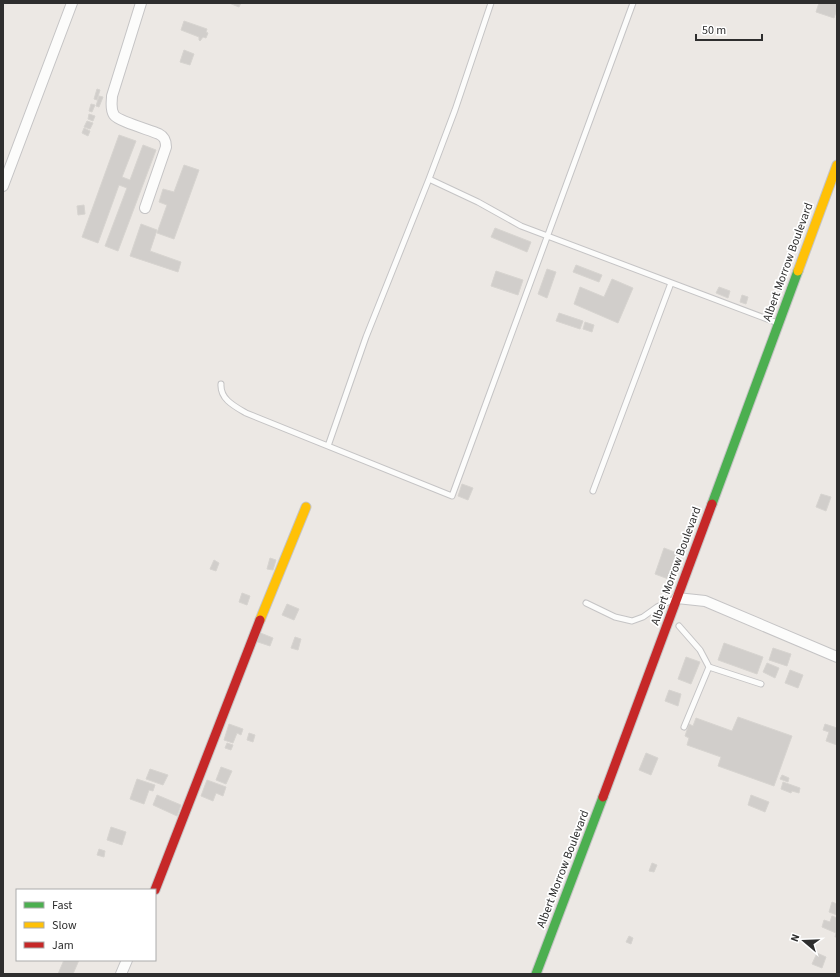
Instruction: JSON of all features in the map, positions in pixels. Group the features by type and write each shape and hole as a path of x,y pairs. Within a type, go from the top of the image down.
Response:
{"main road":[{"name":"Albert Morrow Boulevard","path":"536,974 837,165"},
{"path":"155,889 237,677 306,507"}],"street":[{"path":"3,186 72,3"},
{"path":"141,3 112,96 111,107 114,115 121,120 159,134 163,136 166,142 166,147 145,208"},
{"path":"677,598 689,598 706,601 837,657"},
{"path":"121,974 127,961"}],"lane":[{"path":"328,446 366,338 455,110 491,3"},
{"path":"221,384 222,394 239,409 452,496 633,3"},
{"path":"429,179 478,202 521,226 778,323"},
{"path":"593,491 671,283"},
{"path":"586,603 615,617 632,621 643,617 657,607 677,598"},
{"path":"679,626 700,650 710,667 761,684"},
{"path":"684,728 710,667"}],"building":[{"path":"229,3 241,3 239,7"},
{"path":"819,3 837,3 834,18 816,12"},
{"path":"184,21 207,29 206,32 208,33 206,38 203,37 200,41 199,37 181,30"},
{"path":"184,50 194,54 190,65 180,62"},
{"path":"97,89 100,90 97,100 94,99"},
{"path":"99,96 103,97 99,107 96,106"},
{"path":"91,104 95,105 92,112 89,111"},
{"path":"89,114 95,116 93,121 88,119"},
{"path":"87,121 93,123 90,129 84,127"},
{"path":"84,128 90,131 88,136 82,133"},
{"path":"119,135 136,141 122,177 130,180 143,145 156,150 118,251 105,246 127,188 119,185 98,243 82,237"},
{"path":"184,165 199,170 174,239 157,233 167,205 159,202 163,189 174,192"},
{"path":"84,205 85,214 78,215 77,206"},
{"path":"141,224 157,230 150,251 181,262 178,272 130,256"},
{"path":"495,228 531,242 527,252 491,237"},
{"path":"576,265 602,275 599,282 573,272"},
{"path":"547,269 556,272 547,298 538,294"},
{"path":"496,271 523,280 518,295 491,286"},
{"path":"612,279 633,288 618,323 574,304 580,287 604,297"},
{"path":"719,287 730,291 728,298 716,293"},
{"path":"742,295 748,297 746,304 740,302"},
{"path":"559,313 583,321 580,329 556,321"},
{"path":"585,322 594,325 592,332 583,329"},
{"path":"462,484 473,488 468,500 458,496"},
{"path":"821,494 831,497 826,511 816,507"},
{"path":"664,548 680,554 671,580 655,574"},
{"path":"270,558 276,560 273,570 267,569"},
{"path":"214,560 219,563 216,571 210,569"},
{"path":"242,593 250,596 247,605 239,602"},
{"path":"287,604 299,609 294,620 282,615"},
{"path":"258,632 273,638 270,646 255,641"},
{"path":"295,637 301,639 298,650 291,648"},
{"path":"724,643 763,657 757,674 718,660"},
{"path":"773,648 791,654 787,666 769,660"},
{"path":"686,657 700,662 691,684 678,679"},
{"path":"767,663 779,668 775,678 763,672"},
{"path":"790,670 803,675 798,688 785,683"},
{"path":"669,690 681,694 678,706 665,701"},
{"path":"738,717 792,736 774,786 718,766 721,757 687,745 689,738 685,736 689,724 693,726 696,718 732,731"},
{"path":"229,724 243,729 241,735 237,733 233,743 224,740"},
{"path":"825,724 837,728 837,745 826,741 829,732 823,730"},
{"path":"249,733 255,735 253,742 247,740"},
{"path":"227,743 233,745 231,750 225,748"},
{"path":"646,753 658,758 651,775 639,770"},
{"path":"221,767 232,771 226,784 216,780"},
{"path":"150,769 168,775 163,785 146,779"},
{"path":"782,775 789,778 788,782 780,779"},
{"path":"137,779 155,785 153,791 149,790 144,804 130,799"},
{"path":"207,780 226,787 223,796 216,793 213,801 201,796"},
{"path":"783,782 800,788 799,793 792,791 791,793 781,789"},
{"path":"157,795 181,805 177,816 153,805"},
{"path":"751,795 769,802 765,812 748,805"},
{"path":"111,827 126,832 122,845 107,840"},
{"path":"99,849 105,851 104,857 97,855"},
{"path":"652,863 657,865 654,872 649,871"},
{"path":"832,902 837,904 837,915 829,912"},
{"path":"832,916 837,918 837,937 835,937 836,933 822,927 824,920 830,922"},
{"path":"629,936 633,938 631,944 626,942"},
{"path":"817,953 826,957 822,968 812,964"},
{"path":"64,961 79,961 73,974 58,974"}],"traffic: fast":[{"path":"712,504 798,271"},
{"path":"536,974 603,797"}],"traffic: slow":[{"path":"798,271 837,165"},
{"path":"260,620 306,507"}],"traffic: jam":[{"path":"603,797 712,504"},
{"path":"155,889 260,620"}]}
